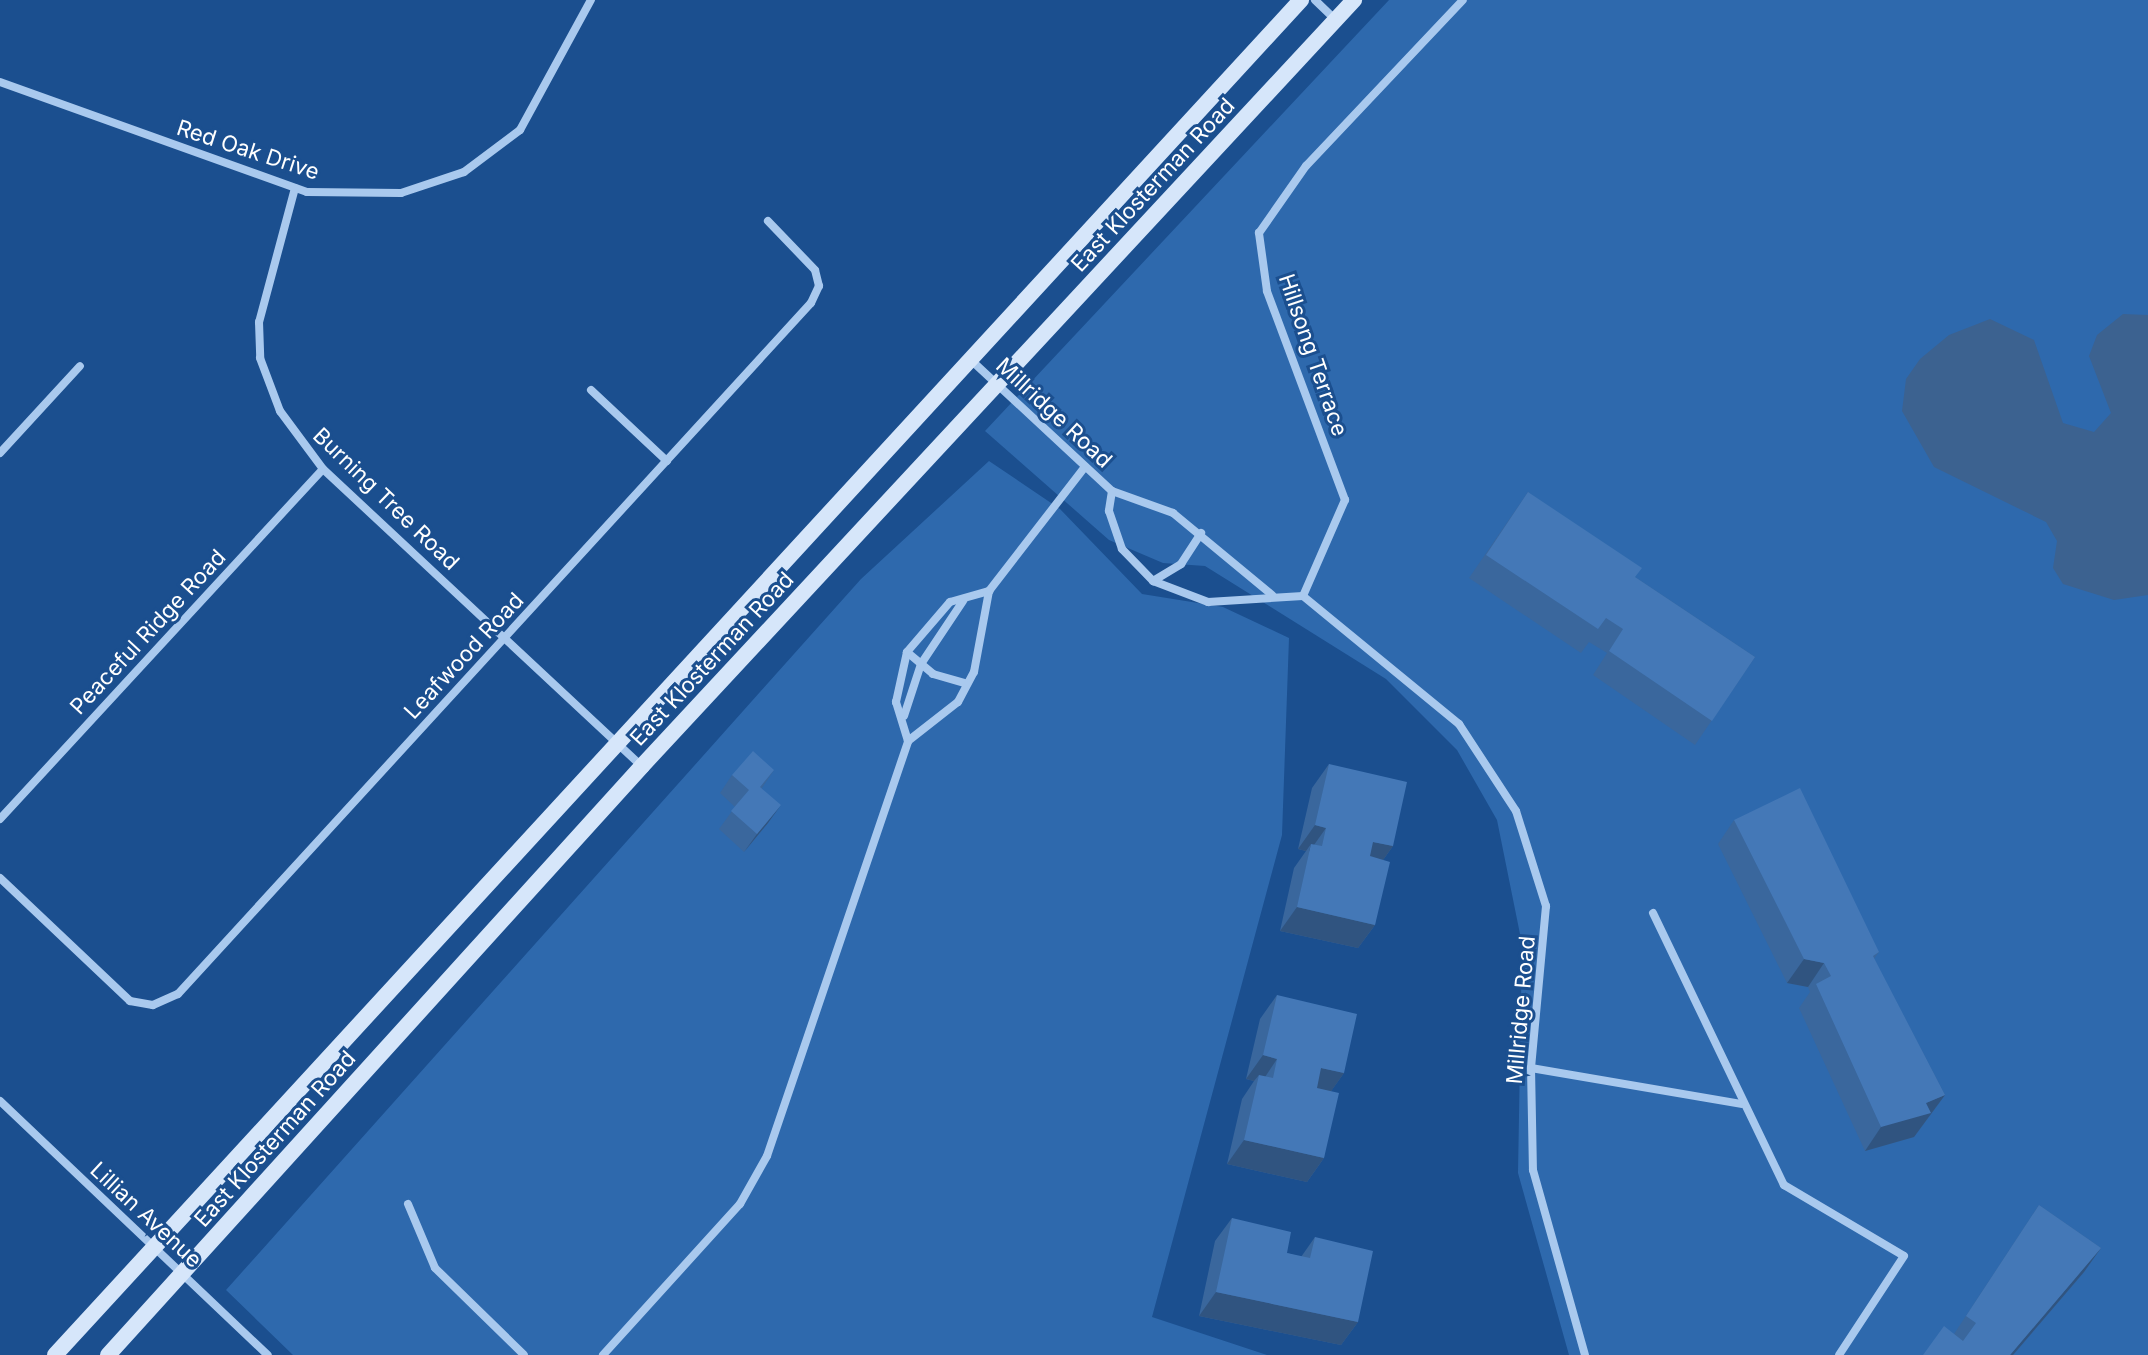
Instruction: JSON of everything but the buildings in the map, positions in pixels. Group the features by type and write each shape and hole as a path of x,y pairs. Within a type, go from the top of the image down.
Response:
{"main road":[{"name":"East Klosterman Road","path":"55,1355 1301,0"},
{"name":"East Klosterman Road","path":"108,1355 642,766 1354,0"}],"street":[{"name":"Red Oak Drive","path":"0,82 295,188 401,193 487,159 539,106 591,0"},
{"path":"1315,0 1336,20"},
{"name":"Hillsong Terrace","path":"1303,596 1345,500 1267,291 1259,233 1306,166 1463,0"},
{"name":"Burning Tree Road","path":"295,188 259,343 280,411 323,469 642,766"},
{"name":"Leafwood Road","path":"0,878 130,1001 153,1005 178,994 811,303 819,286 815,270 768,221"},
{"name":"Millridge Road","path":"972,361 1112,491 1173,513 1201,533 1272,595"},
{"path":"0,453 80,366"},
{"path":"591,390 667,461"},
{"path":"908,741 932,727 967,684 989,591 1085,467"},
{"name":"Peaceful Ridge Road","path":"0,819 323,469"},
{"name":"Millridge Road","path":"1112,491 1109,511 1122,549 1153,581 1208,602 1272,595 1303,596 1459,724 1516,811 1546,906 1531,1068 1536,1187 1585,1355"},
{"path":"1153,581 1181,564 1201,533"},
{"path":"603,1355 721,1228 767,1156 908,741 904,716 896,702 907,652 922,627 950,602 963,601 989,591"},
{"path":"904,716 921,664 963,601"},
{"path":"907,652 921,664 967,684"},
{"path":"1653,913 1741,1104 1784,1185 1904,1256 1839,1355"},
{"path":"1531,1068 1741,1104"},
{"name":"Lillian Avenue","path":"0,1101 268,1355"},
{"path":"408,1204 435,1268 524,1355"}],"shaded area":[{"path":"1389,0 2148,0 2148,1355 1569,1355 1518,1173 1522,944 1497,820 1457,750 1386,679 1205,566 1163,563 1109,540 985,431"},
{"path":"2123,314 2148,315 2148,595 2114,600 2063,584 2053,568 2057,541 2046,522 1934,467 1902,411 1906,379 1920,359 1949,335 1990,319 2034,340 2063,423 2094,432 2111,413 2089,356 2097,335"},
{"path":"989,461 1060,509 1142,594 1223,607 1289,638 1282,835 1152,1317 1267,1355 293,1355 226,1290 861,579"}]}
